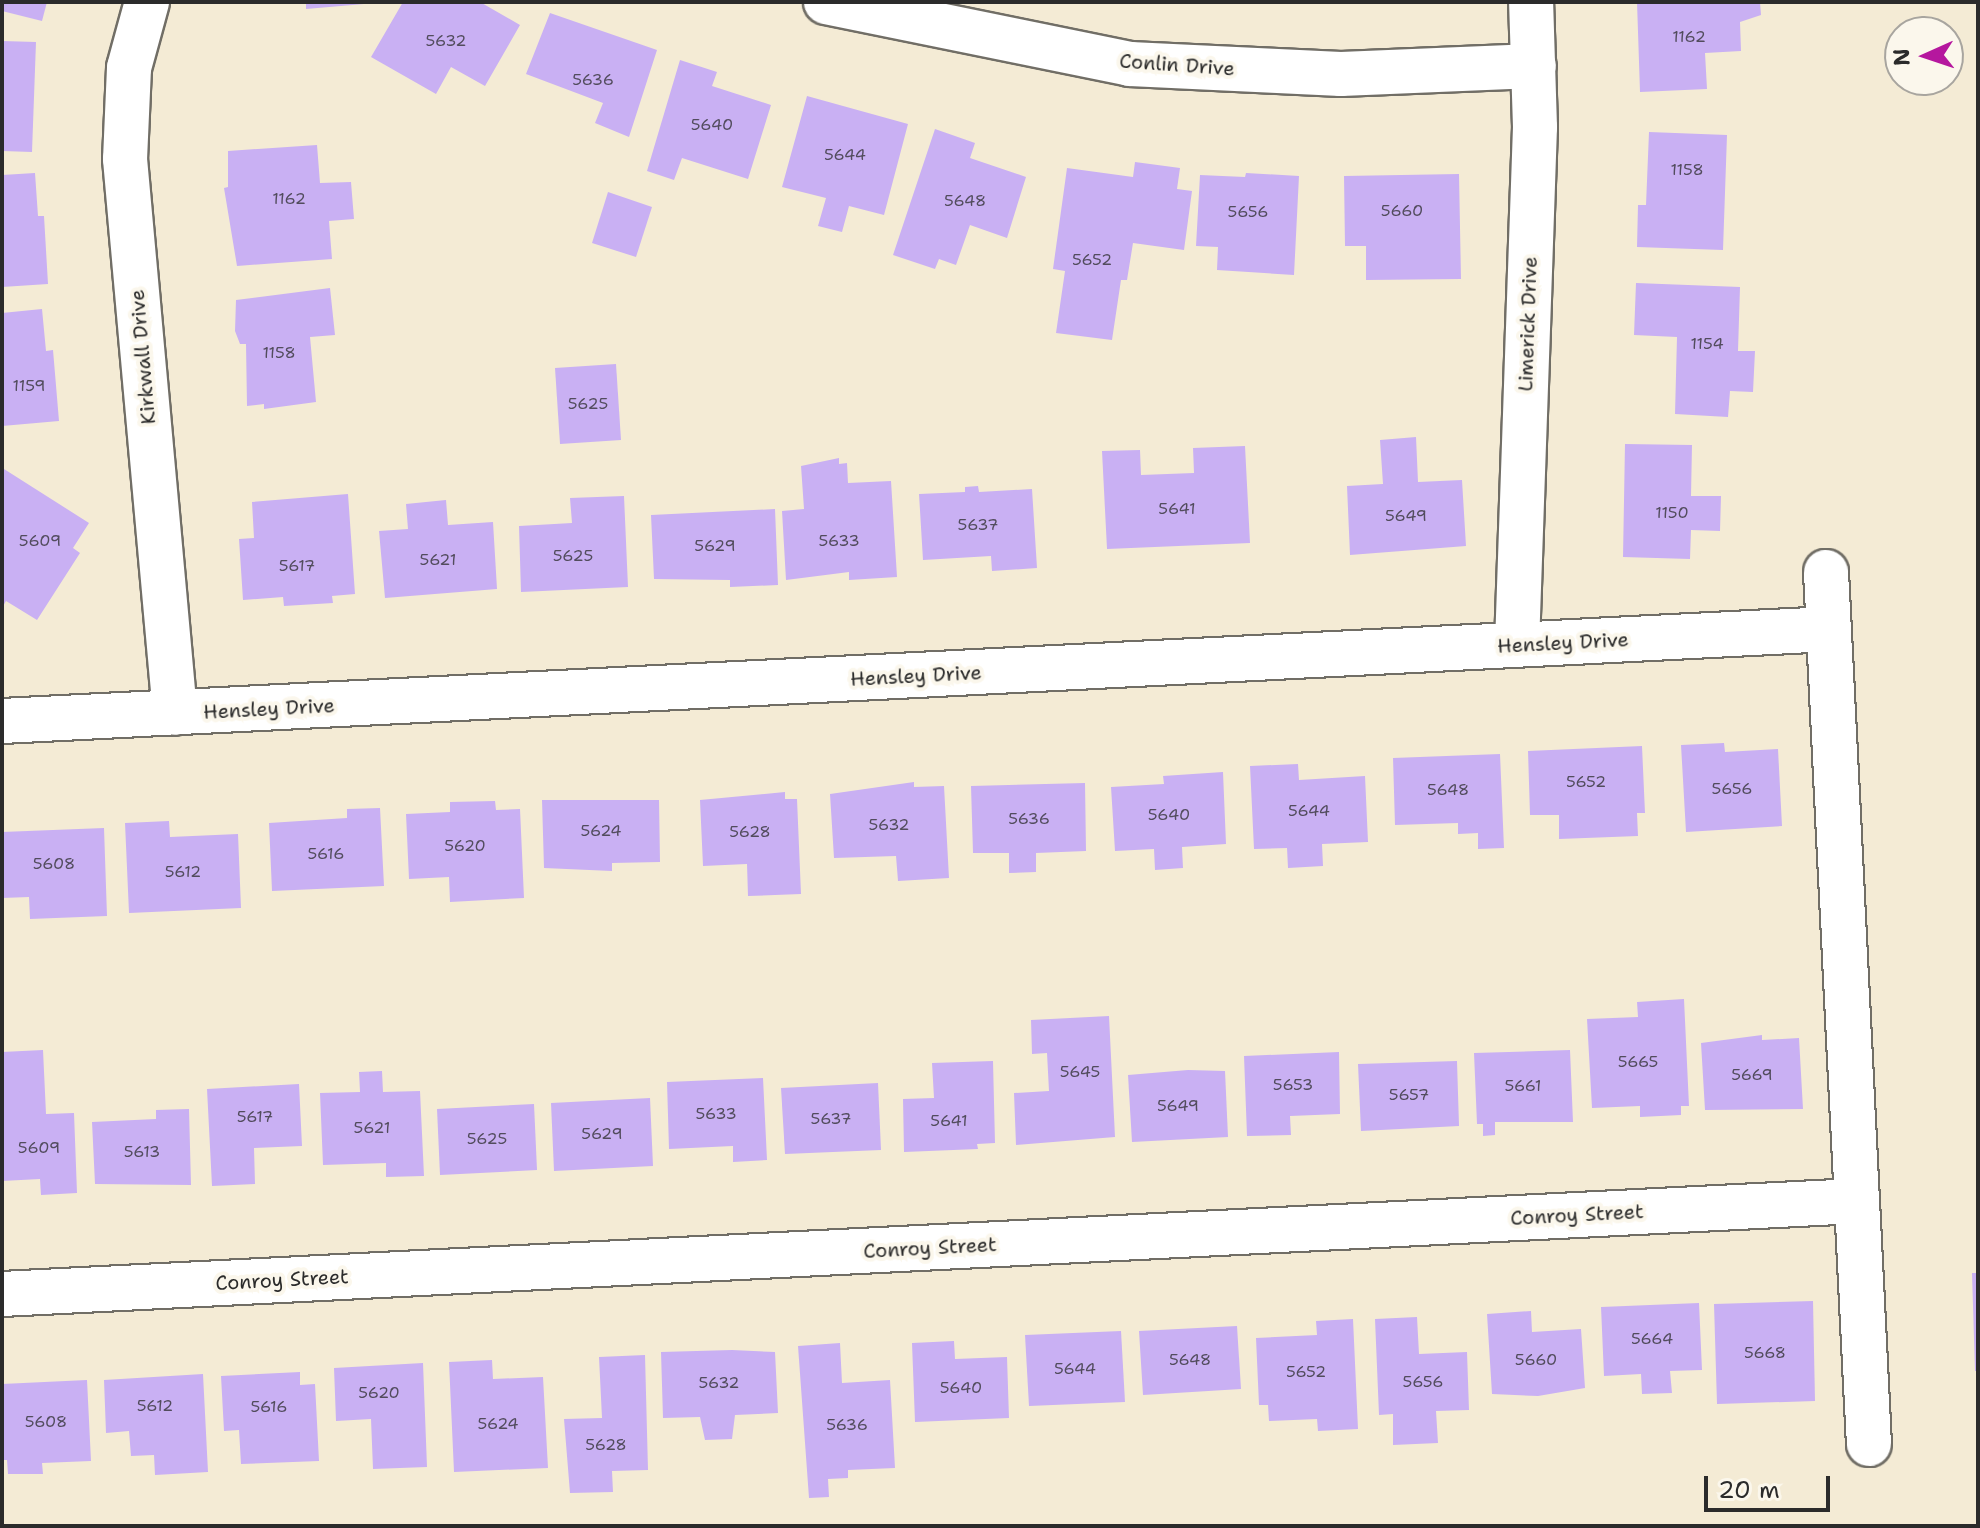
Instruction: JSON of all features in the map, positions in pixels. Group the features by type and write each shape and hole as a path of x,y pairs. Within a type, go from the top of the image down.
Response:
{"street":[{"name":"Kirkwall Drive","path":"147,2 129,68 125,159 175,713"},
{"name":"Conlin Drive","path":"826,2 1130,64 1341,74 1534,66"},
{"name":"Limerick Drive","path":"1517,645 1534,66 1531,2"},
{"path":"1826,572 1869,1444"},
{"name":"Hensley Drive","path":"2,721 1829,629"},
{"name":"Conroy Street","path":"2,1294 1857,1201"}],"building":[{"path":"2,2 47,2 42,21 2,11"},
{"path":"306,2 363,2 364,4 306,9"},
{"path":"403,2 480,2 520,25 485,86 451,67 436,94 371,57"},
{"path":"1637,2 1760,2 1761,15 1740,22 1741,51 1705,53 1707,89 1640,92"},
{"path":"550,13 657,50 629,137 595,123 603,103 526,74"},
{"path":"2,41 36,42 32,152 2,151"},
{"path":"680,60 717,72 712,86 771,105 748,179 682,158 674,180 647,171"},
{"path":"807,96 908,124 884,215 849,206 842,232 818,226 826,198 782,187"},
{"path":"935,129 975,143 970,158 1026,177 1007,238 970,225 956,265 939,259 935,269 893,255"},
{"path":"1649,132 1727,135 1723,250 1637,247 1638,205 1646,205"},
{"path":"317,145 320,183 351,182 354,219 329,221 332,259 237,266 224,188 228,187 228,151"},
{"path":"1135,162 1180,168 1177,189 1192,191 1184,250 1133,243 1127,280 1121,280 1112,340 1056,333 1065,271 1053,269 1067,168 1133,177"},
{"path":"35,173 38,216 44,216 48,284 2,287 2,175"},
{"path":"1246,173 1299,176 1294,275 1217,270 1218,247 1196,246 1200,175 1245,177"},
{"path":"1459,174 1461,279 1366,280 1366,246 1345,246 1344,176"},
{"path":"608,192 652,207 636,257 592,243"},
{"path":"1636,283 1740,287 1738,351 1755,351 1753,392 1730,391 1728,417 1675,414 1677,337 1634,335"},
{"path":"330,288 335,335 310,337 316,402 264,409 264,404 247,406 246,344 240,344 235,331 236,300"},
{"path":"42,309 46,351 53,350 59,421 2,426 2,313"},
{"path":"616,364 621,440 560,444 555,368"},
{"path":"1416,437 1418,482 1462,480 1466,546 1350,555 1347,486 1383,484 1380,440"},
{"path":"1625,444 1692,445 1691,496 1721,496 1720,531 1691,530 1690,559 1623,557"},
{"path":"1245,446 1250,543 1107,549 1102,451 1140,450 1141,475 1194,473 1193,448"},
{"path":"839,458 839,464 847,463 848,483 891,481 897,577 849,580 849,572 786,580 782,511 804,509 801,466"},
{"path":"4,469 89,523 73,548 80,553 37,620 6,601 2,608"},
{"path":"978,486 979,492 1032,489 1037,568 992,571 991,556 923,560 919,494 965,492 965,487"},
{"path":"348,494 355,594 332,596 333,603 284,606 283,597 243,600 239,539 254,538 252,502"},
{"path":"624,496 628,587 521,592 519,526 572,523 570,498"},
{"path":"446,500 448,525 493,522 497,589 385,598 379,531 408,529 406,504"},
{"path":"775,509 778,585 730,587 730,580 654,579 651,515"},
{"path":"1724,743 1725,752 1778,749 1782,826 1686,832 1681,745"},
{"path":"1642,746 1645,813 1637,813 1638,836 1559,839 1559,815 1530,815 1528,751"},
{"path":"1500,754 1504,848 1478,849 1478,833 1458,834 1458,823 1395,825 1393,758"},
{"path":"1298,764 1299,780 1365,776 1368,842 1322,844 1323,866 1288,868 1287,848 1254,849 1250,766"},
{"path":"1223,772 1226,844 1182,847 1183,868 1155,870 1154,849 1115,851 1111,787 1164,784 1163,776"},
{"path":"914,782 914,787 944,786 949,878 898,881 896,856 834,858 830,794"},
{"path":"1085,783 1086,851 1036,853 1036,872 1009,873 1009,853 973,853 971,786"},
{"path":"785,792 785,799 797,799 801,894 748,896 747,864 703,866 700,800"},
{"path":"542,800 659,800 660,862 612,863 612,871 544,868"},
{"path":"495,801 496,810 520,809 524,898 450,902 449,877 409,879 406,814 450,812 450,802"},
{"path":"380,808 384,886 272,891 269,823 347,818 347,809"},
{"path":"169,821 170,837 238,834 241,908 129,913 125,823"},
{"path":"104,828 107,916 30,919 29,897 2,898 2,832"},
{"path":"1684,999 1689,1106 1681,1106 1681,1115 1640,1117 1640,1106 1592,1108 1587,1019 1638,1017 1637,1002"},
{"path":"1109,1016 1115,1137 1016,1145 1014,1093 1049,1091 1047,1053 1032,1054 1031,1020"},
{"path":"1762,1035 1762,1040 1799,1038 1803,1109 1705,1110 1701,1043"},
{"path":"43,1050 46,1114 74,1113 77,1193 41,1195 40,1179 2,1181 2,1052"},
{"path":"1570,1050 1573,1122 1495,1122 1495,1135 1483,1136 1483,1124 1477,1124 1474,1053"},
{"path":"1339,1052 1340,1114 1290,1116 1291,1135 1247,1136 1244,1056"},
{"path":"993,1061 995,1143 977,1144 978,1149 904,1152 903,1099 934,1098 932,1063"},
{"path":"1457,1061 1459,1126 1361,1131 1358,1064"},
{"path":"1188,1070 1225,1071 1228,1137 1132,1142 1128,1075"},
{"path":"382,1071 383,1092 420,1091 424,1176 386,1177 386,1163 323,1165 320,1093 360,1092 359,1072"},
{"path":"763,1078 767,1160 733,1162 733,1146 669,1149 667,1082"},
{"path":"878,1083 881,1150 785,1154 781,1088"},
{"path":"299,1084 302,1146 254,1148 255,1184 212,1186 207,1089"},
{"path":"650,1098 653,1166 554,1171 551,1103"},
{"path":"534,1104 537,1170 440,1175 437,1109"},
{"path":"189,1109 191,1185 95,1184 92,1122 156,1119 156,1110"},
{"path":"1972,1273 1978,1273 1978,1371 1975,1371"},
{"path":"1813,1301 1815,1401 1717,1404 1714,1304"},
{"path":"1699,1303 1702,1370 1670,1371 1672,1393 1642,1394 1641,1374 1604,1376 1601,1307"},
{"path":"1531,1311 1532,1332 1581,1329 1585,1388 1538,1396 1492,1394 1487,1314"},
{"path":"1417,1317 1419,1354 1467,1352 1469,1410 1436,1411 1438,1443 1393,1445 1393,1414 1379,1415 1375,1319"},
{"path":"1353,1319 1358,1429 1318,1431 1317,1419 1269,1421 1268,1405 1259,1405 1256,1338 1317,1335 1316,1321"},
{"path":"1237,1326 1241,1389 1143,1395 1139,1331"},
{"path":"1121,1331 1125,1402 1029,1406 1025,1335"},
{"path":"954,1341 955,1359 1007,1357 1009,1418 915,1422 912,1343"},
{"path":"840,1343 842,1383 890,1380 895,1468 848,1470 848,1478 828,1479 829,1497 809,1498 798,1346"},
{"path":"661,1352 775,1352 778,1413 735,1415 732,1439 705,1440 700,1417 663,1418"},
{"path":"645,1355 648,1470 612,1471 613,1492 570,1493 564,1419 602,1418 599,1357"},
{"path":"492,1360 493,1379 543,1377 548,1468 454,1472 449,1362"},
{"path":"423,1363 427,1467 373,1469 371,1419 336,1421 334,1368"},
{"path":"300,1372 300,1385 315,1384 319,1461 241,1464 239,1430 224,1431 221,1376"},
{"path":"203,1374 208,1472 155,1475 154,1455 131,1456 129,1431 106,1433 104,1380"},
{"path":"87,1380 91,1461 42,1463 43,1474 8,1474 7,1460 2,1460 2,1384"}]}
